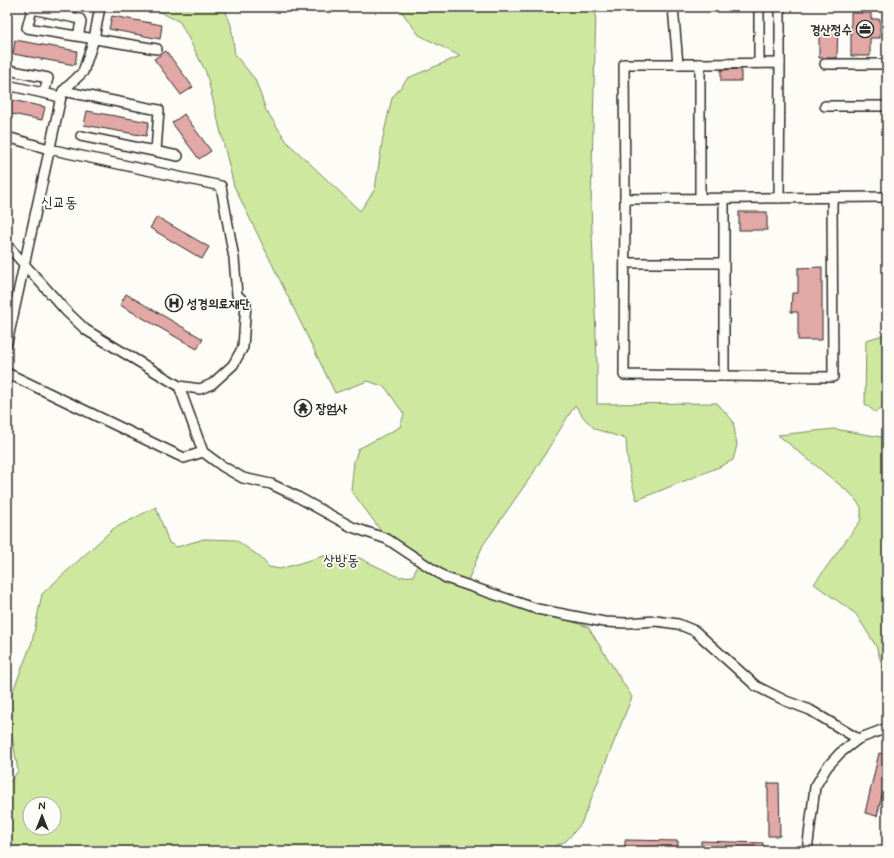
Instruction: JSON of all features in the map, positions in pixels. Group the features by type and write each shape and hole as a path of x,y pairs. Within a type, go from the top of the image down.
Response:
{"street":[{"path":"7,342 62,94 83,72 94,39 100,7"},
{"path":"673,7 678,64"},
{"path":"759,7 759,63"},
{"path":"779,198 780,7"},
{"path":"78,36 81,22 80,19 32,9 27,28 157,49"},
{"path":"780,63 624,64 624,375 833,377 832,198"},
{"path":"700,64 700,198"},
{"path":"825,64 887,64"},
{"path":"7,72 8,70 48,78 44,93"},
{"path":"7,85 44,93 62,94 159,110 156,151"},
{"path":"825,106 887,106"},
{"path":"81,136 178,156"},
{"path":"7,137 49,149 221,186 234,258 237,295 246,303 242,347 233,365 212,384 200,389 179,386 86,330 67,312 7,245"},
{"path":"625,199 887,197"},
{"path":"724,198 724,376"},
{"path":"625,263 724,263"},
{"path":"7,373 184,458 203,452"},
{"path":"179,386 203,452 222,466 243,478 270,484 296,496 352,527 387,539 446,578 537,609 604,622 626,623 656,621 678,624 694,631 756,686 786,701 810,710 858,740"},
{"path":"807,851 815,787 827,766 840,752 858,740 887,728"}],"green space":[{"path":"150,7 224,7 231,25 235,55 255,79 266,110 287,142 360,211 375,189 383,137 392,98 408,78 460,56 419,35 398,7 596,7 591,206 597,363 597,404 717,403 733,421 737,445 733,460 637,500 629,470 626,439 595,429 584,418 575,405 532,475 483,545 466,585 588,627 632,697 581,824 566,841 545,851 22,851 7,845 7,786 18,771 7,706 32,642 42,594 113,529 156,507 169,543 177,547 204,539 236,540 260,557 269,567 280,569 327,555 355,556 399,577 413,576 419,561 387,539 351,490 354,462 358,449 400,427 404,414 385,387 368,381 335,393 234,186 206,72 180,22"},
{"path":"887,334 887,401 881,409 875,412 865,404 866,340"},
{"path":"834,429 887,438 887,681 876,646 856,614 814,584 861,520 861,507 851,494 778,435"}],"building":[{"name":"경산정수","path":"851,13 871,13 871,19 880,19 880,38 870,38 870,56 851,56"},
{"path":"112,16 162,25 160,39 109,29"},
{"path":"819,25 838,25 837,58 819,58"},
{"path":"15,40 77,51 75,65 13,54"},
{"path":"166,51 193,87 181,95 154,59"},
{"path":"741,69 741,81 721,81 721,70"},
{"path":"7,99 45,107 42,120 7,113"},
{"path":"87,111 149,122 146,136 84,125"},
{"path":"184,114 211,151 199,159 172,123"},
{"path":"739,212 767,212 767,230 739,230"},
{"path":"157,217 209,247 202,259 150,228"},
{"path":"822,267 822,340 798,340 798,312 791,312 792,293 798,293 798,268"},
{"path":"126,294 203,339 197,349 120,305"},
{"path":"879,753 887,755 887,774 877,816 865,813"},
{"path":"768,783 779,783 780,836 768,836"},
{"path":"625,840 678,841 678,851 625,851"},
{"path":"701,841 763,843 763,851 701,851"}],"place":[{"name":"경산정수","path":"865,29"},
{"name":"성경의료재단","path":"174,303"},
{"name":"장엄사","path":"303,408"}],"district":[{"name":"신교동","path":"59,202"},
{"name":"상방동","path":"341,560"}]}
